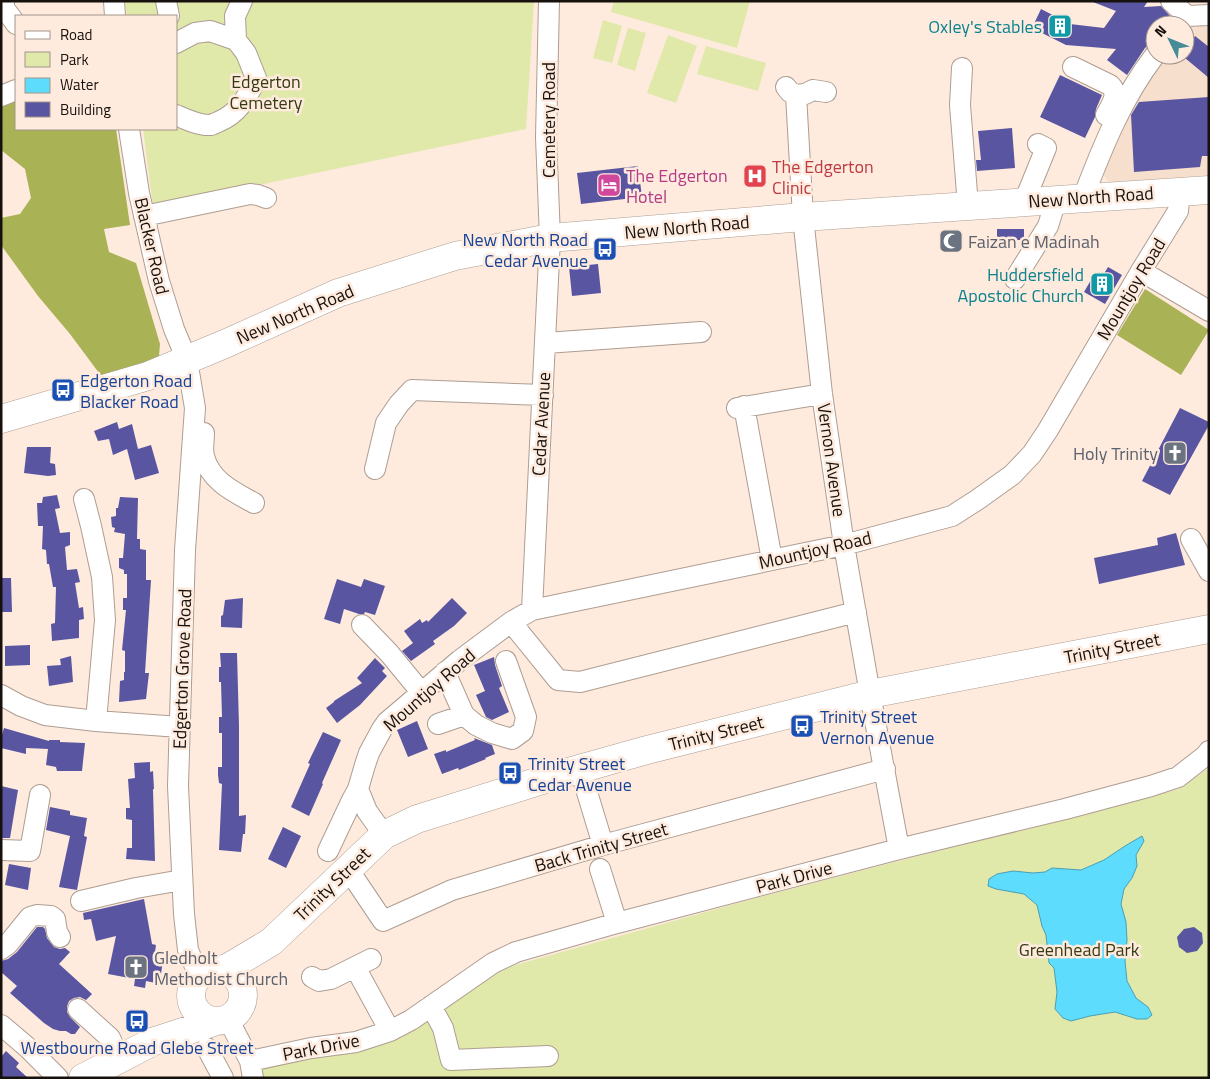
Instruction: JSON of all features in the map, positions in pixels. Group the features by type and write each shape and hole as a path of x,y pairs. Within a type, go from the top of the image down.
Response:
{"highway":[{"name":"New North Road","path":"1,419 140,379 338,293 455,256 550,238 803,217 1209,190"},
{"name":"Trinity Street","path":"152,1042 205,980 271,942 384,835 417,819 647,750 870,694 1209,629"},
{"name":"Trinity Street","path":"243,991 271,942"},
{"path":"83,1078 115,1067 152,1042 223,1020 235,1014 243,999 243,991 231,973 205,980 192,1004 202,1017 210,1020 223,1020"}],"street":[{"path":"4,1 4,8 15,23"},
{"path":"114,1 115,15"},
{"path":"166,1 169,15"},
{"path":"236,40 235,16 242,1"},
{"name":"Cemetery Road","path":"549,1 546,137 550,238"},
{"path":"1171,1 1180,15"},
{"path":"1195,18 1209,15"},
{"path":"178,42 194,33 210,31 236,40 246,53 256,78 239,108 227,119 210,125 178,116"},
{"path":"1083,198 1099,156 1125,101 1147,65"},
{"path":"1073,67 1110,85 1115,93 1115,98 1089,150 1094,169"},
{"path":"962,68 960,105 968,206"},
{"path":"1,96 15,90"},
{"name":"Vernon Avenue","path":"826,92 813,90 805,94 791,91 822,394 844,545 899,849"},
{"name":"Blacker Road","path":"129,130 144,216 159,281 174,328 187,360"},
{"path":"1024,202 1046,148 1038,144"},
{"name":"Mountjoy Road","path":"328,851 358,789 365,765 382,729 394,715 446,672 511,622 532,610 844,545 952,516 1012,475 1032,454 1048,430 1178,211 1180,191"},
{"path":"144,216 250,194 266,198"},
{"path":"1015,279 1048,226 1056,200"},
{"name":"Cedar Avenue","path":"532,610 550,238"},
{"path":"1141,271 1209,311"},
{"path":"546,343 700,332"},
{"name":"Edgerton Grove Road","path":"187,360 195,408 185,550 178,786 184,914 188,950 194,964 205,980"},
{"path":"375,469 386,423 398,404 412,390 543,395"},
{"path":"772,560 740,407 822,394"},
{"path":"194,418 201,422 203,428 203,449 209,470 232,491 254,503"},
{"path":"84,498 102,577 105,620 96,721"},
{"path":"1191,539 1209,571"},
{"path":"511,622 558,680 580,682 856,612"},
{"path":"362,625 389,653 421,692"},
{"path":"446,672 464,714 476,725 512,739 522,731 526,717 506,661"},
{"path":"1,695 21,706 45,715 180,727"},
{"path":"438,724 464,714"},
{"name":"Park Drive","path":"252,1069 311,1048 356,1042 390,1031 411,1020 493,963 516,952 617,923 899,849 1151,786 1178,777 1209,751"},
{"path":"580,769 603,845"},
{"name":"Back Trinity Street","path":"348,869 383,921 452,890 603,845 885,769"},
{"path":"358,789 367,811 384,835"},
{"path":"1,850 37,853 40,795"},
{"path":"600,869 617,923"},
{"path":"81,901 136,888 182,880"},
{"path":"7,946 30,917 37,915 51,916 55,919 57,932 60,937"},
{"path":"312,976 319,981 331,979 363,963 390,1031"},
{"path":"431,1006 443,1028 451,1060 548,1056"},
{"path":"78,1010 112,1042 115,1067"},
{"path":"223,1020 252,1069"},
{"path":"1,1025 27,1047 58,1078"},
{"path":"207,1048 223,1078"}],"shaded area":[{"path":"1195,24 1209,24 1209,175 1109,183 1101,171 1155,65 1195,65"}],"green space":[{"name":"Edgerton Cemetery","path":"125,1 534,1 526,129 153,207 143,130 178,130 178,15 127,15"},
{"path":"614,1 750,1 737,48 611,12"},
{"path":"603,20 622,26 612,63 593,58"},
{"path":"628,28 646,33 635,71 617,65"},
{"path":"668,35 697,46 676,103 647,93"},
{"path":"706,46 766,63 758,91 697,74"},
{"path":"15,100 15,130 116,130 130,225 104,229 109,252 136,263 160,344 159,356 140,365 102,377 70,334 38,296 1,245 1,218 20,214 31,198 25,169 1,150 1,105"},
{"path":"1145,289 1209,330 1181,375 1117,335"},
{"name":"Greenhead Park","path":"1209,768 1209,1078 262,1078 263,1064 351,1052 402,1037 461,996 508,967 749,900 1179,789"}],"water":[{"path":"1142,836 1144,841 1136,855 1137,866 1132,878 1124,889 1121,904 1126,922 1125,961 1127,981 1136,998 1148,1007 1152,1015 1147,1019 1137,1019 1115,1012 1071,1021 1063,1018 1055,1009 1057,992 1054,968 1049,963 1046,935 1037,905 1024,894 988,886 989,879 997,874 1013,871 1033,873 1045,872 1052,868 1081,870 1104,860"}],"building":[{"name":"Oxley's Stables","path":"1148,1 1144,7 1161,6 1169,15 1145,15 1145,48 1127,75 1107,60 1116,49 1066,45 1032,28 1041,9 1070,24 1104,28 1116,11 1093,2"},
{"path":"1195,36 1209,47 1209,78 1193,65 1195,65"},
{"path":"1060,75 1102,95 1095,117 1085,138 1040,117"},
{"path":"1209,97 1209,156 1202,156 1200,167 1134,172 1131,115 1139,102"},
{"path":"1012,128 1015,168 977,171 976,160 981,160 978,131"},
{"name":"The Edgerton Hotel","path":"638,166 642,197 581,204 577,173"},
{"path":"997,229 1024,229 1024,240 1013,240 1013,245 997,246"},
{"path":"598,264 601,293 572,296 569,267"},
{"name":"Huddersfield Apostolic Church","path":"1108,267 1122,275 1105,304 1084,292 1095,273 1102,277"},
{"name":"Holy Trinity","path":"1180,408 1209,422 1209,425 1170,495 1142,481"},
{"path":"117,422 119,429 132,424 138,449 151,445 159,473 135,480 127,449 113,455 109,439 98,441 94,431"},
{"path":"27,447 51,447 50,463 55,464 56,475 24,473"},
{"path":"57,495 60,508 55,509 60,533 70,532 70,545 65,547 67,570 77,569 80,582 75,583 79,608 83,607 84,619 79,620 79,638 52,641 51,624 55,623 56,587 53,587 49,564 47,564 46,550 42,549 43,526 38,526 37,503 42,503 43,497"},
{"path":"120,497 138,498 137,539 140,539 140,549 146,550 146,580 151,580 145,673 149,673 146,699 119,702 120,681 124,680 125,672 125,651 122,650 126,610 123,610 123,598 127,598 127,574 124,574 124,570 119,568 119,558 123,558 125,534 114,532 115,528 112,527 111,517 116,516 116,508 118,508"},
{"path":"1176,533 1185,565 1099,584 1094,558 1158,545 1157,538"},
{"path":"1,578 11,578 12,612 1,612"},
{"path":"337,579 361,587 364,579 385,586 375,615 365,612 364,614 359,614 344,609 340,624 324,619"},
{"path":"243,598 242,628 221,627 221,616 223,615 225,600"},
{"path":"452,598 467,613 454,626 433,641 435,644 411,661 402,651 413,643 404,631 420,619 422,623 427,620 428,622"},
{"path":"30,645 30,665 5,666 5,646"},
{"path":"220,653 237,653 239,816 246,815 245,834 243,834 241,852 219,850 222,784 219,783 218,775 218,767 222,767 222,733 219,733 219,717 222,717 221,682 219,682"},
{"path":"71,656 73,682 49,686 47,666 61,665 60,659"},
{"path":"494,657 502,686 499,688 509,712 492,720 486,717 476,695 485,691 474,665"},
{"path":"375,658 385,668 382,671 387,676 360,705 337,723 326,708 362,683 357,678"},
{"path":"417,721 428,749 408,757 397,730"},
{"path":"4,728 49,741 60,740 60,742 85,743 82,771 57,771 56,767 46,765 48,749 26,748 26,754 1,748"},
{"path":"323,732 341,740 309,816 291,807 310,764 308,763"},
{"path":"474,738 492,745 495,754 459,770 458,768 442,774 434,754 446,750 446,752 475,740"},
{"path":"150,762 150,772 153,771 154,789 155,861 126,859 127,848 132,848 132,820 126,819 126,808 130,808 128,779 135,778 134,763"},
{"path":"1,786 18,790 10,838 1,838"},
{"path":"50,807 70,811 70,815 87,818 84,836 87,837 77,890 59,887 70,836 46,830"},
{"path":"283,827 301,836 286,868 268,859"},
{"path":"9,864 31,868 28,890 5,885"},
{"path":"144,899 152,944 156,945 155,952 160,953 159,960 163,960 160,981 156,980 156,983 146,981 145,988 134,986 135,979 108,974 116,936 96,941 91,919 84,920 83,913"},
{"path":"37,927 45,929 47,938 54,947 65,948 70,952 59,964 92,994 86,1000 80,997 69,1001 67,1012 80,1027 75,1034 53,1029 44,1023 10,993 17,986 1,972 1,961 8,959 17,952"},
{"path":"1194,927 1202,933 1203,943 1197,951 1187,953 1179,947 1177,937 1184,929"},
{"path":"6,1051 19,1063 16,1067 28,1078 1,1078 1,1057"}],"place":[{"name":"Oxley's Stables","path":"1060,26"},
{"name":"The Edgerton Clinic","path":"755,176"},
{"name":"The Edgerton Hotel","path":"609,185"},
{"name":"Faizan e Madinah","path":"951,241"},
{"name":"New North Road Cedar Avenue","path":"605,249"},
{"name":"Huddersfield Apostolic Church","path":"1102,284"},
{"name":"Edgerton Road Blacker Road","path":"63,390"},
{"name":"Holy Trinity","path":"1175,453"},
{"name":"Trinity Street Vernon Avenue","path":"802,726"},
{"name":"Trinity Street Cedar Avenue","path":"510,773"},
{"name":"Gledholt Methodist Church","path":"136,967"},
{"name":"Westbourne Road Glebe Street","path":"137,1021"}]}
